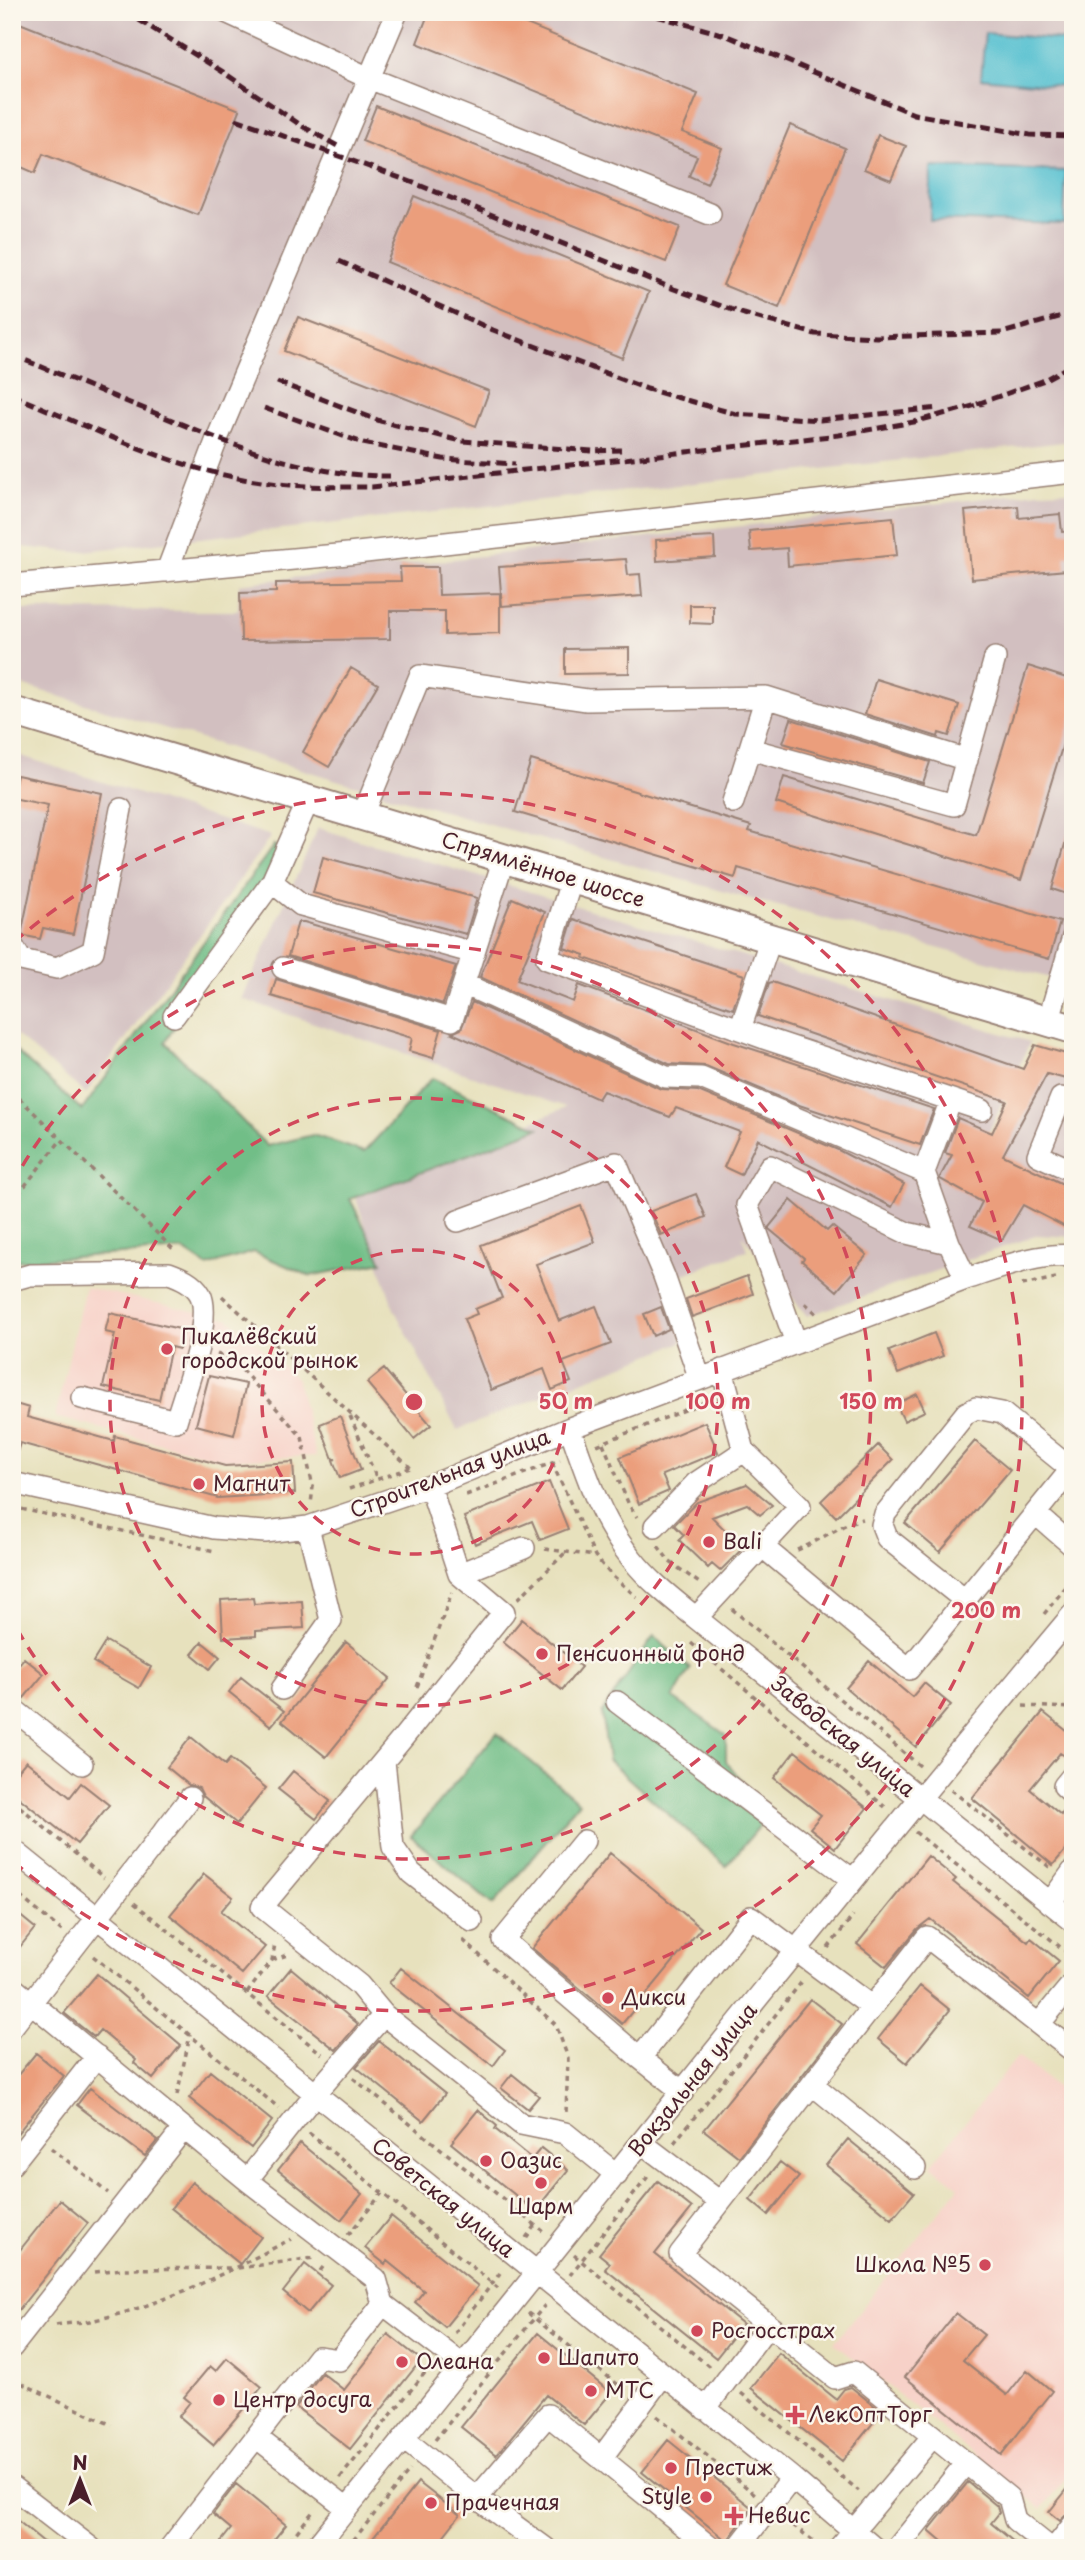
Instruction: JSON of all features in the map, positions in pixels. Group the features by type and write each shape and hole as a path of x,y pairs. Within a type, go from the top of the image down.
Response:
{"main road":[{"name":"Спрямлённое шоссе","path":"12,711 1060,1026"}],"street":[{"path":"226,12 369,78 710,214"},
{"path":"167,571 217,439 397,12"},
{"path":"12,585 375,551 1073,472"},
{"path":"750,749 954,805 995,657"},
{"path":"363,815 420,676 587,700 766,697 967,760"},
{"path":"733,802 766,697"},
{"path":"174,1016 272,882 309,799"},
{"path":"12,945 21,960 57,968 93,951 121,809"},
{"path":"283,968 452,1020 504,858"},
{"path":"572,878 547,959 740,1029 982,1110"},
{"path":"272,882 301,905 474,953"},
{"path":"1060,1026 1073,937"},
{"path":"740,1029 771,938"},
{"path":"464,984 666,1077 701,1078 924,1172"},
{"path":"1073,1102 1061,1098 1038,1155 1073,1171"},
{"path":"951,1100 924,1172 949,1242 966,1279"},
{"path":"458,1221 616,1163 664,1276 700,1379"},
{"path":"796,1343 747,1205 770,1166 907,1233 949,1242"},
{"name":"Строительная улица","path":"12,1483 214,1528 265,1532 309,1527 430,1486 570,1428 966,1279 1016,1263 1058,1255 1073,1256"},
{"path":"12,1280 30,1275 169,1273 187,1280 200,1294 204,1313 198,1346 176,1421 82,1398"},
{"path":"695,1618 770,1552 800,1506 744,1451 722,1370"},
{"path":"770,1552 909,1668 966,1601 1072,1468 1002,1413 976,1408 966,1413 885,1514 882,1525 887,1538 966,1601"},
{"name":"Заводская улица","path":"570,1428 592,1491 605,1518 632,1559 653,1582 1073,1921"},
{"path":"650,1530 696,1483 744,1451"},
{"path":"430,1486 459,1574 504,1612 262,1907 359,1985 384,2015 522,2124 565,2133 617,2175"},
{"path":"1036,1514 1073,1546"},
{"path":"282,1689 331,1620 309,1527"},
{"path":"459,1574 524,1548"},
{"name":"Вокзальная улица","path":"315,2548 935,1778 1073,1614"},
{"path":"617,1702 853,1880"},
{"path":"15,1716 82,1765"},
{"path":"384,1761 393,1847 411,1873 472,1921"},
{"path":"1073,1776 1064,1786 1073,1794"},
{"path":"12,2027 99,1919 190,1798"},
{"path":"583,1841 503,1940 683,2092"},
{"name":"Советская улица","path":"12,1849 792,2478 874,2548"},
{"path":"1050,1903 1069,1875"},
{"path":"640,2057 751,1917 872,2007"},
{"path":"1073,2051 927,1937 680,2254 835,2378 854,2372 1009,2498 1015,2520 1052,2548 1073,2525"},
{"path":"1039,2024 1073,1983"},
{"path":"12,1987 247,2180 376,2279 383,2304 464,2366"},
{"path":"247,2180 315,2094 384,2015"},
{"path":"12,2164 97,2056"},
{"path":"812,2084 915,2168"},
{"path":"12,2347 124,2205 178,2123"},
{"path":"642,2143 720,2202"},
{"path":"170,2548 318,2357 339,2360 383,2304"},
{"path":"705,2409 768,2325"},
{"path":"602,2457 663,2375"},
{"path":"477,2498 548,2415 710,2548"},
{"path":"839,2548 933,2436"},
{"path":"256,2437 347,2508"},
{"path":"404,2439 545,2548"},
{"path":"897,2548 966,2463"},
{"path":"738,2548 792,2478"},
{"path":"12,2487 91,2548"}],"path":[{"path":"12,1202 61,1140"},
{"path":"198,1346 234,1361 302,1437 313,1487 309,1527"},
{"path":"349,1414 377,1479"},
{"path":"603,1443 629,1505 650,1530 670,1562 718,1596 935,1778 1069,1875"},
{"path":"344,1491 410,1468"},
{"path":"311,1503 322,1499"},
{"path":"770,1552 813,1543 844,1524 885,1514"},
{"path":"524,1548 595,1556"},
{"path":"504,1612 567,1551"},
{"path":"417,1686 459,1574"},
{"path":"1031,1696 1023,1706 1073,1708"},
{"path":"12,1800 120,1891 582,2261 875,2504"},
{"path":"918,1834 937,1812"},
{"path":"12,1891 515,2302 822,2548"},
{"path":"347,2548 582,2261 857,1911"},
{"path":"472,1921 461,1937 556,2025 568,2058 565,2133"},
{"path":"247,1993 272,1960"},
{"path":"178,2123 190,2035"},
{"path":"35,2134 124,2205"},
{"path":"284,2548 443,2350 536,2225"},
{"path":"27,2329 94,2320 161,2299 234,2269 311,2228"},
{"path":"69,2275 123,2269 234,2269 331,2257"},
{"path":"12,2379 112,2425"}],"shaded area":[{"path":"12,12 1073,12 1073,441 75,552 12,546"},
{"path":"1073,491 1073,984 736,895 340,781 12,682 12,610 238,611 239,584 1038,492"},
{"path":"12,753 271,836 86,1094 12,1032"},
{"path":"318,828 1030,1042 974,1165 1073,1217 1073,1237 1038,1235 807,1316 742,1235 747,1250 674,1278 682,1342 457,1430 394,1309 354,1193 469,1149 566,1107 242,999"},
{"path":"1035,1045 1073,1056 1073,1211 978,1163"},
{"name":"Пикалёвский городской рынок","path":"85,1287 229,1319 297,1379 316,1456 224,1460 55,1417"},
{"name":"Школа №5","path":"1018,2056 1073,2100 1073,2470 1042,2509 834,2343 959,2187 931,2165"}],"green space":[{"path":"274,845 284,853 165,1042 267,1146 313,1135 364,1152 432,1078 539,1128 350,1199 382,1262 310,1276 254,1252 207,1266 183,1250 12,1261 12,1048 82,1110"},
{"path":"654,1636 690,1669 673,1698 726,1735 726,1761 769,1815 726,1866 608,1760 602,1712"},
{"path":"497,1733 579,1802 493,1905 411,1836"}],"water":[{"path":"985,33 1073,41 1073,87 981,78"},
{"path":"931,167 1066,171 1064,224 930,220"}],"building":[{"path":"429,12 497,12 698,94 682,132 722,148 707,184 689,176 697,156 417,43"},
{"path":"12,20 240,110 198,215 43,154 35,173 12,163"},
{"path":"376,106 680,227 666,262 362,141"},
{"path":"790,125 845,148 779,308 723,285"},
{"path":"878,135 906,146 891,180 864,169"},
{"path":"414,196 649,292 622,358 387,262"},
{"path":"298,317 489,391 476,426 284,351"},
{"path":"1018,506 1019,518 1060,514 1062,532 1073,531 1073,556 1065,556 1066,570 972,579 965,511"},
{"path":"893,517 897,555 788,566 787,548 751,551 749,531"},
{"path":"714,537 715,557 657,561 656,540"},
{"path":"626,559 628,575 640,574 642,596 502,606 499,567"},
{"path":"400,567 438,567 439,595 500,593 500,633 445,635 445,611 390,611 390,639 241,641 240,593 276,592 276,583 401,581"},
{"path":"690,605 713,605 713,624 690,623"},
{"path":"629,648 629,673 565,674 565,649"},
{"path":"1028,666 1073,680 1073,712 1021,880 776,803 784,777 976,835"},
{"path":"351,668 378,684 329,767 303,752"},
{"path":"876,679 959,705 949,736 939,733 938,737 865,714"},
{"path":"791,719 930,762 923,783 783,743"},
{"path":"531,760 751,826 749,831 1060,922 1049,959 738,868 735,878 515,812"},
{"path":"17,775 102,793 73,934 43,928 40,939 21,935 48,805 12,798"},
{"path":"1068,834 1073,835 1073,896 1052,889"},
{"path":"323,857 477,898 466,934 313,893"},
{"path":"512,898 545,912 517,980 573,1002 579,985 734,1043 934,1109 920,1145 796,1104 706,1066 669,1064 480,977"},
{"path":"573,919 744,975 733,1009 584,958 585,955 564,948"},
{"path":"298,922 456,966 443,1004 288,956"},
{"path":"276,979 441,1030 433,1058 409,1051 412,1038 271,996"},
{"path":"769,983 1023,1069 1035,1045 1073,1056 1073,1081 1047,1074 1003,1155 1073,1189 1073,1231 1023,1205 1002,1240 970,1226 982,1202 940,1179 952,1155 945,1153 958,1118 992,1133 1007,1101 758,1016"},
{"path":"472,1002 661,1089 698,1091 838,1150 904,1184 892,1207 758,1139 741,1175 724,1167 740,1132 676,1108 670,1117 603,1091 598,1099 452,1033 461,1029"},
{"path":"696,1194 706,1217 661,1235 651,1211"},
{"path":"791,1200 827,1231 832,1226 867,1255 837,1291 802,1261 804,1258 769,1229"},
{"path":"581,1206 595,1242 536,1264 559,1321 596,1306 611,1344 563,1362 571,1382 552,1390 544,1369 491,1390 464,1319 477,1314 475,1309 502,1298 481,1245"},
{"path":"747,1276 753,1294 692,1317 686,1299"},
{"path":"661,1307 669,1329 653,1336 644,1314"},
{"path":"110,1313 184,1330 179,1349 171,1347 159,1400 103,1387 115,1334 105,1332"},
{"path":"934,1333 943,1356 898,1374 889,1351"},
{"path":"384,1369 431,1425 414,1439 367,1383"},
{"path":"209,1376 246,1384 234,1435 196,1425"},
{"path":"917,1394 925,1411 904,1421 896,1404"},
{"path":"12,1403 29,1408 27,1417 114,1441 115,1436 225,1466 293,1462 295,1493 218,1498 20,1443 17,1452 12,1451"},
{"path":"340,1416 361,1470 340,1478 333,1460 336,1459 333,1459 320,1424"},
{"path":"705,1422 718,1452 662,1475 669,1491 639,1504 620,1457"},
{"path":"975,1441 1010,1470 940,1552 905,1523"},
{"path":"878,1445 893,1460 836,1517 821,1501"},
{"path":"549,1482 568,1529 540,1540 532,1521 475,1544 464,1517"},
{"path":"747,1484 772,1505 760,1515 747,1504 712,1517 743,1548 720,1571 712,1564 708,1568 679,1540 684,1535 674,1525 697,1502"},
{"path":"253,1598 254,1604 302,1601 304,1628 256,1631 256,1636 223,1638 221,1600"},
{"name":"Пенсионный фонд","path":"522,1619 581,1667 562,1690 503,1642"},
{"path":"106,1641 151,1667 139,1688 93,1662"},
{"path":"202,1642 220,1657 210,1669 192,1654"},
{"path":"346,1642 390,1678 326,1757 282,1721"},
{"path":"24,1658 44,1674 24,1698 12,1688 12,1672"},
{"path":"869,1661 912,1697 924,1683 951,1705 916,1747 846,1688"},
{"path":"241,1677 284,1711 271,1726 229,1692"},
{"path":"1043,1712 1073,1736 1073,1747 1065,1756 1060,1753 1030,1789 1061,1815 1064,1811 1073,1818 1073,1841 1053,1865 972,1798"},
{"path":"191,1737 225,1765 230,1759 266,1788 237,1824 203,1796 199,1788 189,1785 167,1767"},
{"path":"795,1751 867,1808 835,1848 810,1828 821,1815 774,1778"},
{"path":"26,1761 70,1797 81,1783 109,1805 77,1844 12,1792 12,1778"},
{"path":"293,1771 330,1801 316,1819 278,1789"},
{"path":"610,1853 701,1928 622,2024 532,1948"},
{"path":"928,1856 956,1879 953,1882 1028,1942 1031,1938 1059,1961 1029,1998 930,1919 917,1929 886,1967 857,1944"},
{"path":"204,1874 233,1897 221,1911 265,1947 242,1974 170,1915"},
{"path":"12,1909 35,1928 12,1957"},
{"path":"291,1968 358,2024 336,2050 268,1996"},
{"path":"401,1968 505,2050 493,2066 389,1983"},
{"path":"97,1974 181,2045 153,2079 134,2063 136,2060 100,2030 94,2037 64,2013"},
{"path":"920,1986 950,2010 907,2063 878,2039"},
{"path":"810,1999 842,2024 739,2157 704,2130"},
{"path":"379,2041 445,2094 423,2121 356,2067"},
{"path":"36,2053 64,2076 12,2140 12,2082"},
{"path":"210,2071 272,2121 251,2148 189,2098"},
{"path":"512,2074 539,2096 528,2109 501,2088"},
{"path":"90,2088 158,2140 145,2156 77,2105"},
{"path":"478,2110 497,2126 495,2129 532,2159 541,2148 568,2170 535,2211 451,2143"},
{"path":"848,2139 914,2193 892,2219 826,2165"},
{"path":"300,2143 362,2194 341,2220 278,2170"},
{"path":"780,2162 799,2177 768,2215 750,2200"},
{"path":"658,2181 692,2208 655,2254 743,2324 716,2358 605,2269 610,2263 599,2254"},
{"path":"192,2182 261,2237 240,2264 171,2208"},
{"path":"60,2200 88,2223 12,2318 12,2260"},
{"path":"391,2216 478,2286 445,2327 415,2302 424,2291 387,2261 385,2264 365,2248"},
{"path":"305,2264 331,2285 308,2313 283,2292"},
{"path":"956,2313 984,2335 963,2360 1007,2395 1027,2370 1052,2391 1001,2455 905,2377"},
{"path":"538,2333 611,2393 584,2425 546,2395 496,2455 461,2427"},
{"path":"388,2334 421,2360 350,2449 296,2407 322,2373 344,2390"},
{"path":"779,2353 836,2399 844,2389 851,2387 882,2412 842,2461 751,2388"},
{"name":"Центр досуга","path":"227,2358 262,2387 213,2445 179,2416 190,2402 184,2397 210,2366 216,2371"},
{"path":"668,2440 752,2508 727,2541 642,2472"},
{"path":"418,2482 460,2515 434,2548 365,2548"},
{"path":"968,2482 997,2506 999,2513 991,2523 1021,2548 950,2548 929,2530"},
{"path":"1073,2482 1073,2512 1060,2521 1049,2512"},
{"path":"236,2484 286,2525 267,2548 216,2548 231,2529 213,2514"},
{"path":"12,2516 51,2548 12,2548"}],"railway":[{"path":"126,12 223,72 302,126 341,148"},
{"path":"642,12 725,35 914,114 1030,135 1073,136"},
{"path":"236,119 414,183 674,289 744,314 815,334 877,337 1002,333 1073,313"},
{"path":"339,261 493,330 647,389 736,414 820,420 939,408"},
{"path":"12,355 240,447 329,471 390,476"},
{"path":"977,404 1042,381 1073,364"},
{"path":"277,382 380,421 461,441 593,451 621,450"},
{"path":"12,395 121,441 205,470 268,483 337,487 372,487 839,435 914,422 984,403"},
{"path":"264,408 363,443 443,459 515,464"}],"place":[{"name":"Пикалёвский городской рынок","path":"167,1349"},
{"name":"Магнит","path":"199,1484"},
{"name":"Bali","path":"709,1542"},
{"name":"Пенсионный фонд","path":"542,1654"},
{"name":"Дикси","path":"608,1998"},
{"name":"Оазис","path":"486,2161"},
{"name":"Шарм","path":"541,2183"},
{"name":"Школа №5","path":"985,2265"},
{"name":"Росгосстрах","path":"697,2331"},
{"name":"Шапито","path":"544,2358"},
{"name":"Олеана","path":"402,2362"},
{"name":"МТС","path":"591,2391"},
{"name":"Центр досуга","path":"219,2400"},
{"name":"ЛекОптТорг","path":"795,2415"},
{"name":"Престиж","path":"671,2468"},
{"name":"Style","path":"706,2497"},
{"name":"Прачечная","path":"431,2503"},
{"name":"Невис","path":"734,2516"}]}
